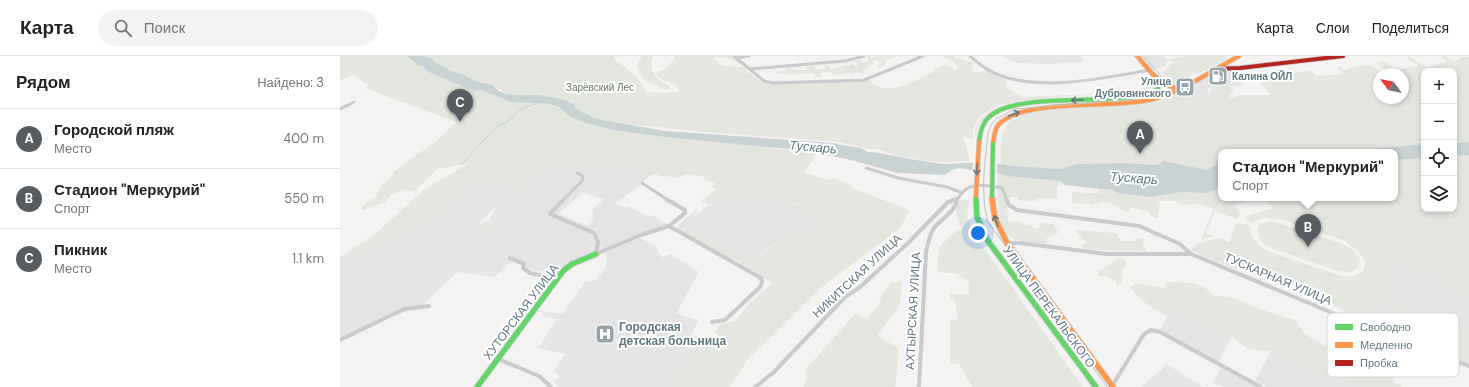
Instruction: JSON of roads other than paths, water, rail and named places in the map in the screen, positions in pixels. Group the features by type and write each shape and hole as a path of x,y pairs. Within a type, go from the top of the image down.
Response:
{"main road":[{"path":"1137,56 1165,86 1180,88"},
{"name":"УЛИЦА ПЕРЕКАЛЬСКОГО","path":"1096,387 988,241 977,217 976,196 981,129 985,121 992,115 1008,107 1026,104 1156,98 1180,88 1239,56"},
{"path":"1214,69 1343,56"},
{"path":"1224,64 1225,67 1233,68"},
{"path":"1147,98 1158,89 1160,83 1157,78"},
{"name":"УЛИЦА ПЕРЕКАЛЬСКОГО","path":"1113,386 1007,243 994,218 992,196 993,144 995,132 999,124 1006,118 1019,112 1147,98"},
{"name":"ХУТОРСКАЯ УЛИЦА","path":"477,387 565,270 572,264 596,254"}],"street":[{"path":"736,57 749,56"},
{"path":"749,70 845,61 864,56"},
{"path":"736,57 749,70 764,81 773,83 857,80 875,77 923,56"},
{"path":"970,56 997,75 1031,82 1060,82 1150,70"},
{"path":"340,109 354,102"},
{"path":"866,168 905,179 950,187 960,192"},
{"path":"577,173 583,176 582,181 554,208 550,214 594,233 598,242 596,254"},
{"name":"ХУТОРСКАЯ УЛИЦА","path":"596,254 641,235 670,226 685,213 686,210 642,183"},
{"name":"ТУСКАРНАЯ УЛИЦА","path":"960,192 970,186 999,187 1004,190 1009,206 1012,209 1139,226 1180,244 1191,254 1333,313"},
{"name":"АХТЫРСКАЯ УЛИЦА","path":"919,387 926,252 932,231 953,209 960,192"},
{"name":"НИКИТСКАЯ УЛИЦА","path":"755,387 773,373 845,297 859,288 908,243 948,202 957,199"},
{"path":"670,226 761,278 762,282 760,287 725,320 712,322"},
{"name":"ТУСКАРНАЯ УЛИЦА","path":"1007,243 1020,243 1107,254 1191,254"},
{"path":"510,258 524,264 523,268 530,274 557,279"},
{"path":"340,340 404,309 429,306"},
{"path":"1113,386 1144,334 1151,330 1160,332 1261,387"},
{"path":"498,359 539,376 551,387"},
{"name":"ТУСКАРНАЯ УЛИЦА","path":"1459,362 1469,366"}],"water":[{"name":"Тускарь","path":"406,56 424,56 433,59 434,62 453,72 466,75 465,76 478,82 493,85 497,89 507,94 536,95 557,98 575,105 575,108 597,119 665,131 832,143 860,148 868,152 943,164 989,162 1013,166 1060,169 1077,164 1124,163 1157,165 1164,161 1207,170 1218,164 1218,188 1207,193 1182,192 1151,197 1119,193 1111,190 1065,185 1060,181 1007,176 999,173 985,173 960,168 952,170 945,175 898,173 851,160 809,151 665,137 614,130 586,123 571,117 560,108 550,104 511,102 481,90 473,91 429,72 422,66 417,65"},
{"path":"1469,142 1469,155 1457,156 1457,143"},
{"path":"1421,144 1421,158 1398,160 1398,149 1372,149"}],"waterway":[{"path":"461,165 496,127 510,120 520,110 537,103"}],"tram line":[{"path":"1107,387 988,222 984,200 988,133 991,125 996,119 1015,109 1138,99 1160,93 1164,88 1165,83 1162,77 1143,56"}],"place":[{"name":"Калина ОЙЛ","path":"1218,76"},
{"name":"Улица Дубровинского","path":"1185,87"},
{"name":"Пикник","path":"460,122"},
{"name":"Городской пляж","path":"1140,154"},
{"name":"Стадион \"Меркурий\"","path":"1308,247"},
{"name":"Городская детская больница","path":"605,334"}],"park label":[{"name":"Зарёвский Лес","path":"600,87"}]}
